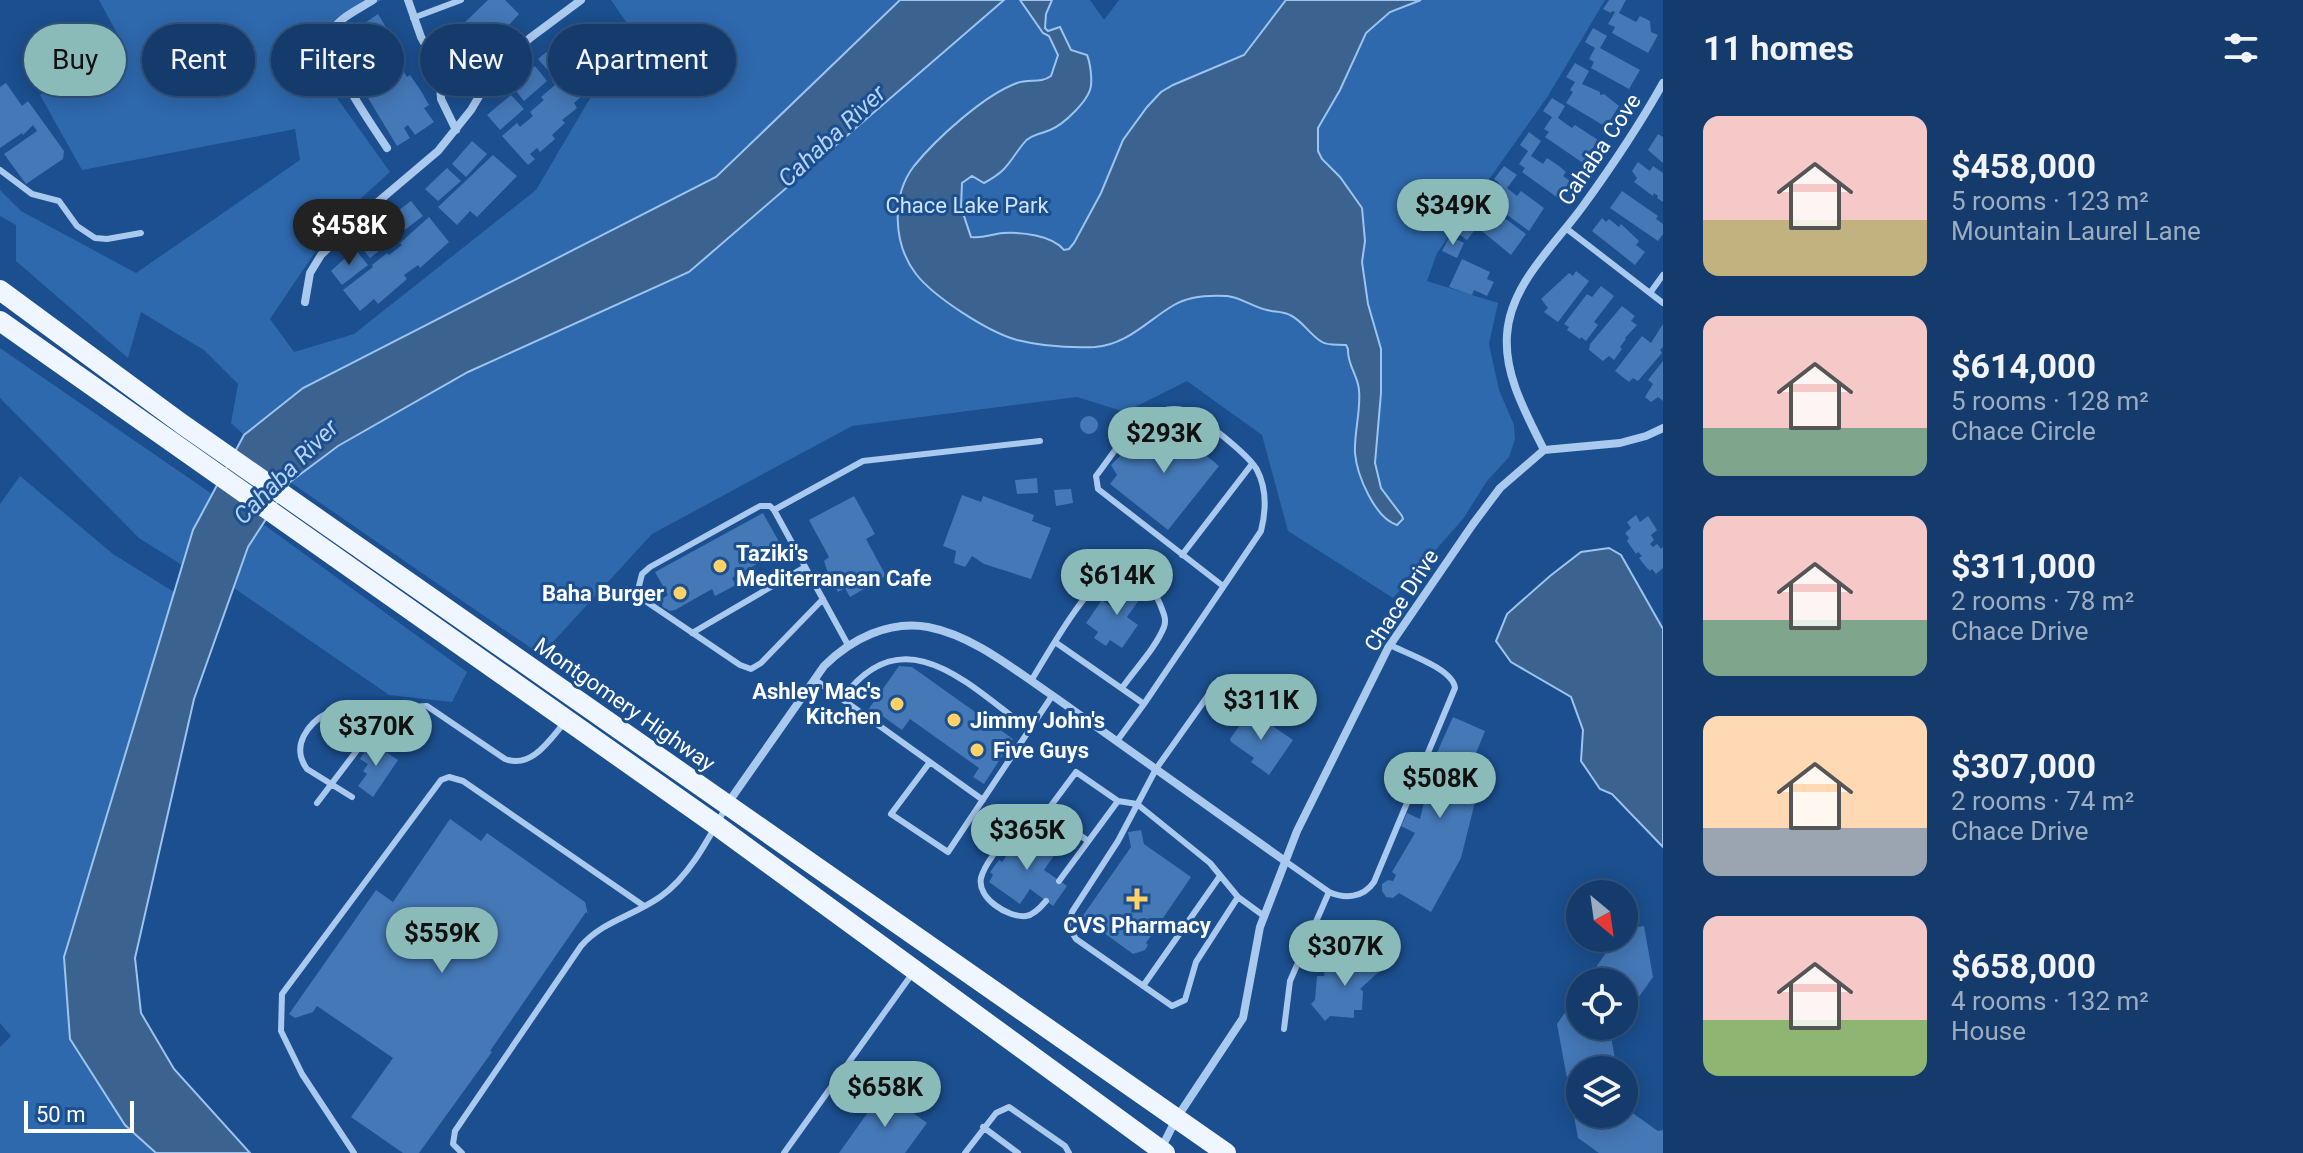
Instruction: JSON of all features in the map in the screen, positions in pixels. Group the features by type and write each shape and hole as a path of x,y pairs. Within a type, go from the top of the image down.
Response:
{"main road":[{"name":"Montgomery Highway","path":"0,290 176,432"},
{"name":"Montgomery Highway","path":"0,321 176,432 433,612 727,804 1226,1153"},
{"name":"Montgomery Highway","path":"433,612 568,720 915,969 1161,1152"}],"street":[{"path":"373,0 335,26 331,32 330,48 387,148"},
{"path":"408,0 420,32"},
{"path":"532,37 581,0"},
{"name":"Cahaba Cove","path":"1544,450 1516,390 1507,353 1507,336 1518,294 1631,138 1663,83"},
{"path":"441,96 456,130"},
{"path":"305,302 310,273 321,255 360,217 438,151 480,96"},
{"path":"1544,450 1620,443 1663,428"},
{"name":"Chace Drive","path":"1161,1152 1176,1119 1243,1018 1264,916 1285,861 1390,645 1500,488 1544,450"},
{"path":"727,804 824,666 848,645 878,631 928,627 964,639 1031,681 1285,861"}],"lane":[{"path":"413,18 461,0"},
{"path":"0,170 32,194 59,201 77,226 95,238 141,233"},
{"path":"1567,229 1663,303"},
{"path":"1650,293 1663,275"},
{"path":"1117,741 1261,531 1266,512 1262,485 1246,455 1186,411 1171,409 1159,412 1139,422 1096,476 1098,489 1223,586"},
{"path":"774,510 863,461 1040,441"},
{"path":"1182,555 1252,464"},
{"path":"823,599 761,663 751,669 740,665 640,596 639,582 650,567 760,506 770,506 774,510 805,567 823,599 848,645"},
{"path":"692,633 805,567"},
{"path":"1031,681 1099,581 1121,569 1138,574 1154,590 1165,618 1165,624 1122,688"},
{"path":"1055,642 1144,704"},
{"path":"1285,861 1340,897 1368,890 1374,882 1455,688 1449,674 1390,645"},
{"path":"842,699 860,676 881,664 899,660 933,662 1031,731"},
{"path":"814,679 983,800"},
{"path":"1219,680 1156,769 1118,841 1069,918 1068,926 1076,939 1172,1006 1185,1000 1196,962 1238,897"},
{"path":"930,762 891,814 948,852 1052,696"},
{"path":"352,797 307,769 300,752 304,734 318,718 329,712 427,706 514,763 533,756 568,720"},
{"path":"317,803 358,749"},
{"path":"1047,811 1076,772 1118,801 1137,804 1210,863 1238,897 1264,916"},
{"path":"354,1153 302,1074 281,1031 282,994 441,780 449,777 463,781 644,906"},
{"path":"1059,881 1118,801"},
{"path":"462,1153 453,1144 455,1131 581,946 593,932 658,899 677,882 727,804"},
{"path":"1046,901 1025,916 1009,913 988,898 981,885 985,870 1028,813 1047,811 1088,841"},
{"path":"1143,986 1220,876"},
{"path":"1284,1029 1290,981 1329,892"},
{"path":"784,1153 915,969"},
{"path":"965,1153 983,1127 1002,1108 1014,1109 1065,1146 1069,1153"},
{"path":"983,1127 1018,1153"}],"green space":[{"name":"Chace Lake Park","path":"99,0 382,0 332,24 271,24 271,96 336,96 390,172 336,221 270,319 294,352 354,334 536,190 591,96 736,96 736,24 628,24 611,0 1090,0 1104,20 1119,0 1605,0 1548,96 1437,253 1427,281 1498,303 1489,344 1499,390 1514,425 1515,439 1509,457 1487,481 1463,519 1393,598 1288,531 1262,435 1187,381 1125,412 1077,397 852,426 652,534 541,655 290,482 338,446 468,372 517,350 723,198 772,124 716,177 303,388 244,435 231,423 238,384 204,350 141,312 128,358 16,261 16,225 0,216 0,190 21,211 136,273 300,160 295,129 82,170 41,96 126,96 126,24 112,24"},
{"path":"0,348 212,494 193,530 182,565 139,538 0,398"},
{"path":"20,476 113,554 174,592 64,957 125,1125 156,1153 0,1153 0,1047 11,1036 0,1023 0,504"},
{"path":"263,524 467,672 452,702 389,695 234,588 248,547"}],"water":[{"name":"Cahaba River","path":"900,0 1004,0 689,272 468,372 338,446 290,482 248,547 194,699 135,958 141,1013 174,1069 250,1153 156,1153 125,1125 70,1039 64,957 193,530 244,435 303,388 716,177"},
{"path":"1020,0 1052,0 1046,14 1045,28 1048,31 1060,27 1071,50 1087,55 1091,85 1075,111 1062,123 1026,141 998,174 984,183 972,176 962,183 961,207 971,237 1027,234 1052,241 1064,250 1074,243 1101,193 1123,140 1147,107 1161,92 1173,85 1244,55 1286,0 1421,0 1390,12 1366,33 1340,90 1318,128 1318,151 1322,159 1340,177 1362,208 1365,241 1362,262 1368,304 1381,349 1375,463 1381,488 1402,516 1397,525 1381,514 1368,495 1359,473 1355,445 1359,390 1346,345 1322,342 1290,315 1262,309 1232,297 1199,297 1174,305 1117,342 1095,347 1046,345 1005,336 977,322 935,293 916,274 903,249 898,220 901,191 914,166 948,131 990,97 1017,83 1051,76 1058,55 1049,36 1043,33"},
{"path":"1609,548 1621,555 1663,629 1663,847 1612,794 1600,789 1581,761 1583,730 1571,697 1511,662 1496,641 1507,614 1550,576 1581,552"}],"building":[{"path":"488,0 505,0 519,14 510,24 463,24"},
{"path":"1609,0 1626,0 1619,13 1636,22 1640,16 1650,21 1651,32 1658,35 1648,53 1612,33 1615,27 1608,24 1615,12 1603,9"},
{"path":"378,14 384,24 363,24"},
{"path":"1593,28 1607,36 1600,48 1640,70 1629,89 1591,68 1594,62 1589,59 1595,48 1585,42"},
{"path":"548,51 548,71 538,59"},
{"path":"1575,63 1589,71 1582,84 1600,92 1600,95 1604,94 1619,106 1606,127 1566,103 1575,82 1566,77"},
{"path":"535,66 547,81 532,94 532,69"},
{"path":"404,72 407,77 410,75 420,90 420,96 424,96 429,105 424,108 434,122 415,135 408,125 404,128 410,138 397,146 367,96 404,96"},
{"path":"6,83 22,106 28,101 64,151 63,159 26,184 4,154 37,131 33,125 23,135 0,148 0,87"},
{"path":"548,91 548,96 582,96 574,103 577,108 562,120 565,123 552,135 555,139 540,152 537,148 530,154 535,159 528,165 502,136 517,123 520,127 533,116 530,112 544,100 541,97"},
{"path":"510,96 524,109 500,130 487,115"},
{"path":"1552,98 1565,106 1558,118 1598,140 1583,163 1545,137 1549,132 1544,129 1552,117 1543,111"},
{"path":"1529,132 1541,141 1531,156 1543,164 1547,158 1566,172 1563,176 1570,181 1558,198 1522,172 1525,168 1519,164 1528,151 1520,145"},
{"path":"1658,134 1663,137 1663,163 1648,150"},
{"path":"472,141 487,154 466,177 452,164"},
{"path":"493,155 517,176 477,217 470,211 457,225 438,207"},
{"path":"1638,162 1650,171 1653,166 1663,173 1663,202 1634,182 1637,178 1632,171"},
{"path":"1504,166 1517,175 1507,188 1517,196 1521,191 1544,208 1529,231 1499,209 1508,196 1494,179"},
{"path":"447,168 461,181 438,201 425,189"},
{"path":"1622,191 1658,216 1656,219 1663,224 1663,234 1658,241 1610,208"},
{"path":"411,201 423,216 398,235 387,219"},
{"path":"1487,205 1526,234 1511,255 1477,227 1467,240 1453,230 1464,216 1474,223"},
{"path":"429,217 449,242 420,268 418,265 404,275 407,279 378,304 374,299 360,311 343,290 387,253 389,255 402,245 400,243"},
{"path":"1602,218 1619,227 1621,224 1639,241 1636,245 1645,252 1635,265 1592,231"},
{"path":"382,224 394,239 370,258 358,243"},
{"path":"1450,236 1464,243 1457,258 1442,251"},
{"path":"355,249 368,265 342,285 331,271"},
{"path":"1462,259 1490,272 1487,279 1494,282 1487,296 1474,290 1472,295 1449,287"},
{"path":"1576,271 1589,281 1558,322 1544,312 1548,308 1541,299 1569,273 1573,276"},
{"path":"1601,286 1614,296 1594,322 1598,325 1586,341 1580,339 1564,324 1587,294 1592,297"},
{"path":"1622,306 1635,316 1631,321 1637,325 1625,338 1614,360 1609,356 1603,361 1589,350 1590,344"},
{"path":"1663,324 1662,353 1638,381 1633,378 1629,382 1615,371 1642,336 1651,343"},
{"path":"1663,361 1663,401 1658,397 1651,402 1645,397 1653,384 1648,380"},
{"path":"1089,416 1098,425 1089,434 1080,425"},
{"path":"1165,422 1219,466 1168,530 1110,484 1117,475 1111,465 1122,454 1134,458"},
{"path":"1037,478 1038,493 1017,494 1015,480"},
{"path":"1071,489 1073,503 1056,506 1054,490"},
{"path":"962,495 981,502 983,496 1034,515 1032,521 1051,528 1031,579 984,564 972,556 965,567 954,563 956,551 943,546"},
{"path":"854,496 875,534 866,539 886,576 850,597 845,588 838,592 824,561 829,557 809,520"},
{"path":"763,513 783,549 732,578 736,585 715,596 712,589 675,610 663,607 660,600 668,595 655,572"},
{"path":"1636,515 1640,522 1648,516 1657,530 1651,535 1654,540 1650,544 1663,547 1663,568 1656,574 1646,567 1639,558 1642,556 1638,552 1636,554 1627,541 1629,538 1625,533 1631,528 1627,522"},
{"path":"1071,554 1082,563 1077,569 1065,561"},
{"path":"1132,580 1146,590 1127,617 1138,625 1122,648 1110,640 1106,646 1094,638 1098,632 1086,623 1102,600 1113,608"},
{"path":"899,666 912,667 1013,739 984,784 973,777 979,768 910,719 902,730 868,710"},
{"path":"1249,712 1293,740 1269,775 1251,762 1254,758 1230,739"},
{"path":"1453,717 1485,731 1472,763 1484,766 1461,858 1431,912 1399,893 1393,898 1386,897 1382,884 1393,881 1396,875 1392,872 1415,833 1401,826 1407,813 1420,819 1435,757"},
{"path":"371,742 398,760 373,797 358,786 367,774 363,771 368,764 360,759"},
{"path":"450,819 481,841 487,833 585,902 588,914 586,912 492,1052 419,1153 403,1153 351,1117 393,1058 317,1006 313,1012 295,1018 289,1014 376,890 393,902"},
{"name":"CVS Pharmacy","path":"1141,830 1144,844 1191,877 1146,943 1145,950 1133,954 1082,917 1131,847 1128,832"},
{"path":"1023,832 1055,854 1044,870 1067,886 1053,906 1030,889 1020,904 989,882 993,875 990,872 999,860 1002,862"},
{"path":"1644,926 1653,977 1638,998 1638,968 1596,968 1606,952 1638,952 1638,927"},
{"path":"1369,951 1384,967 1360,989 1363,991 1362,1010 1354,1010 1354,1018 1330,1016 1325,1021 1311,1004 1315,1000 1317,976 1324,976 1325,969 1345,972"},
{"path":"1566,1011 1566,1040 1612,1040 1614,1056 1566,1056 1566,1073 1557,1024"},
{"path":"883,1091 927,1123 905,1153 839,1153"},
{"path":"1638,1117 1658,1131 1663,1130 1663,1153 1599,1153 1578,1138 1576,1128 1638,1128"}],"place":[{"name":"Taziki's Mediterranean Cafe","path":"720,566"},
{"name":"Baha Burger","path":"680,593"},
{"name":"Ashley Mac's Kitchen","path":"897,704"},
{"name":"Jimmy John's","path":"954,720"},
{"name":"Five Guys","path":"977,750"},
{"name":"CVS Pharmacy","path":"1137,899"}]}
